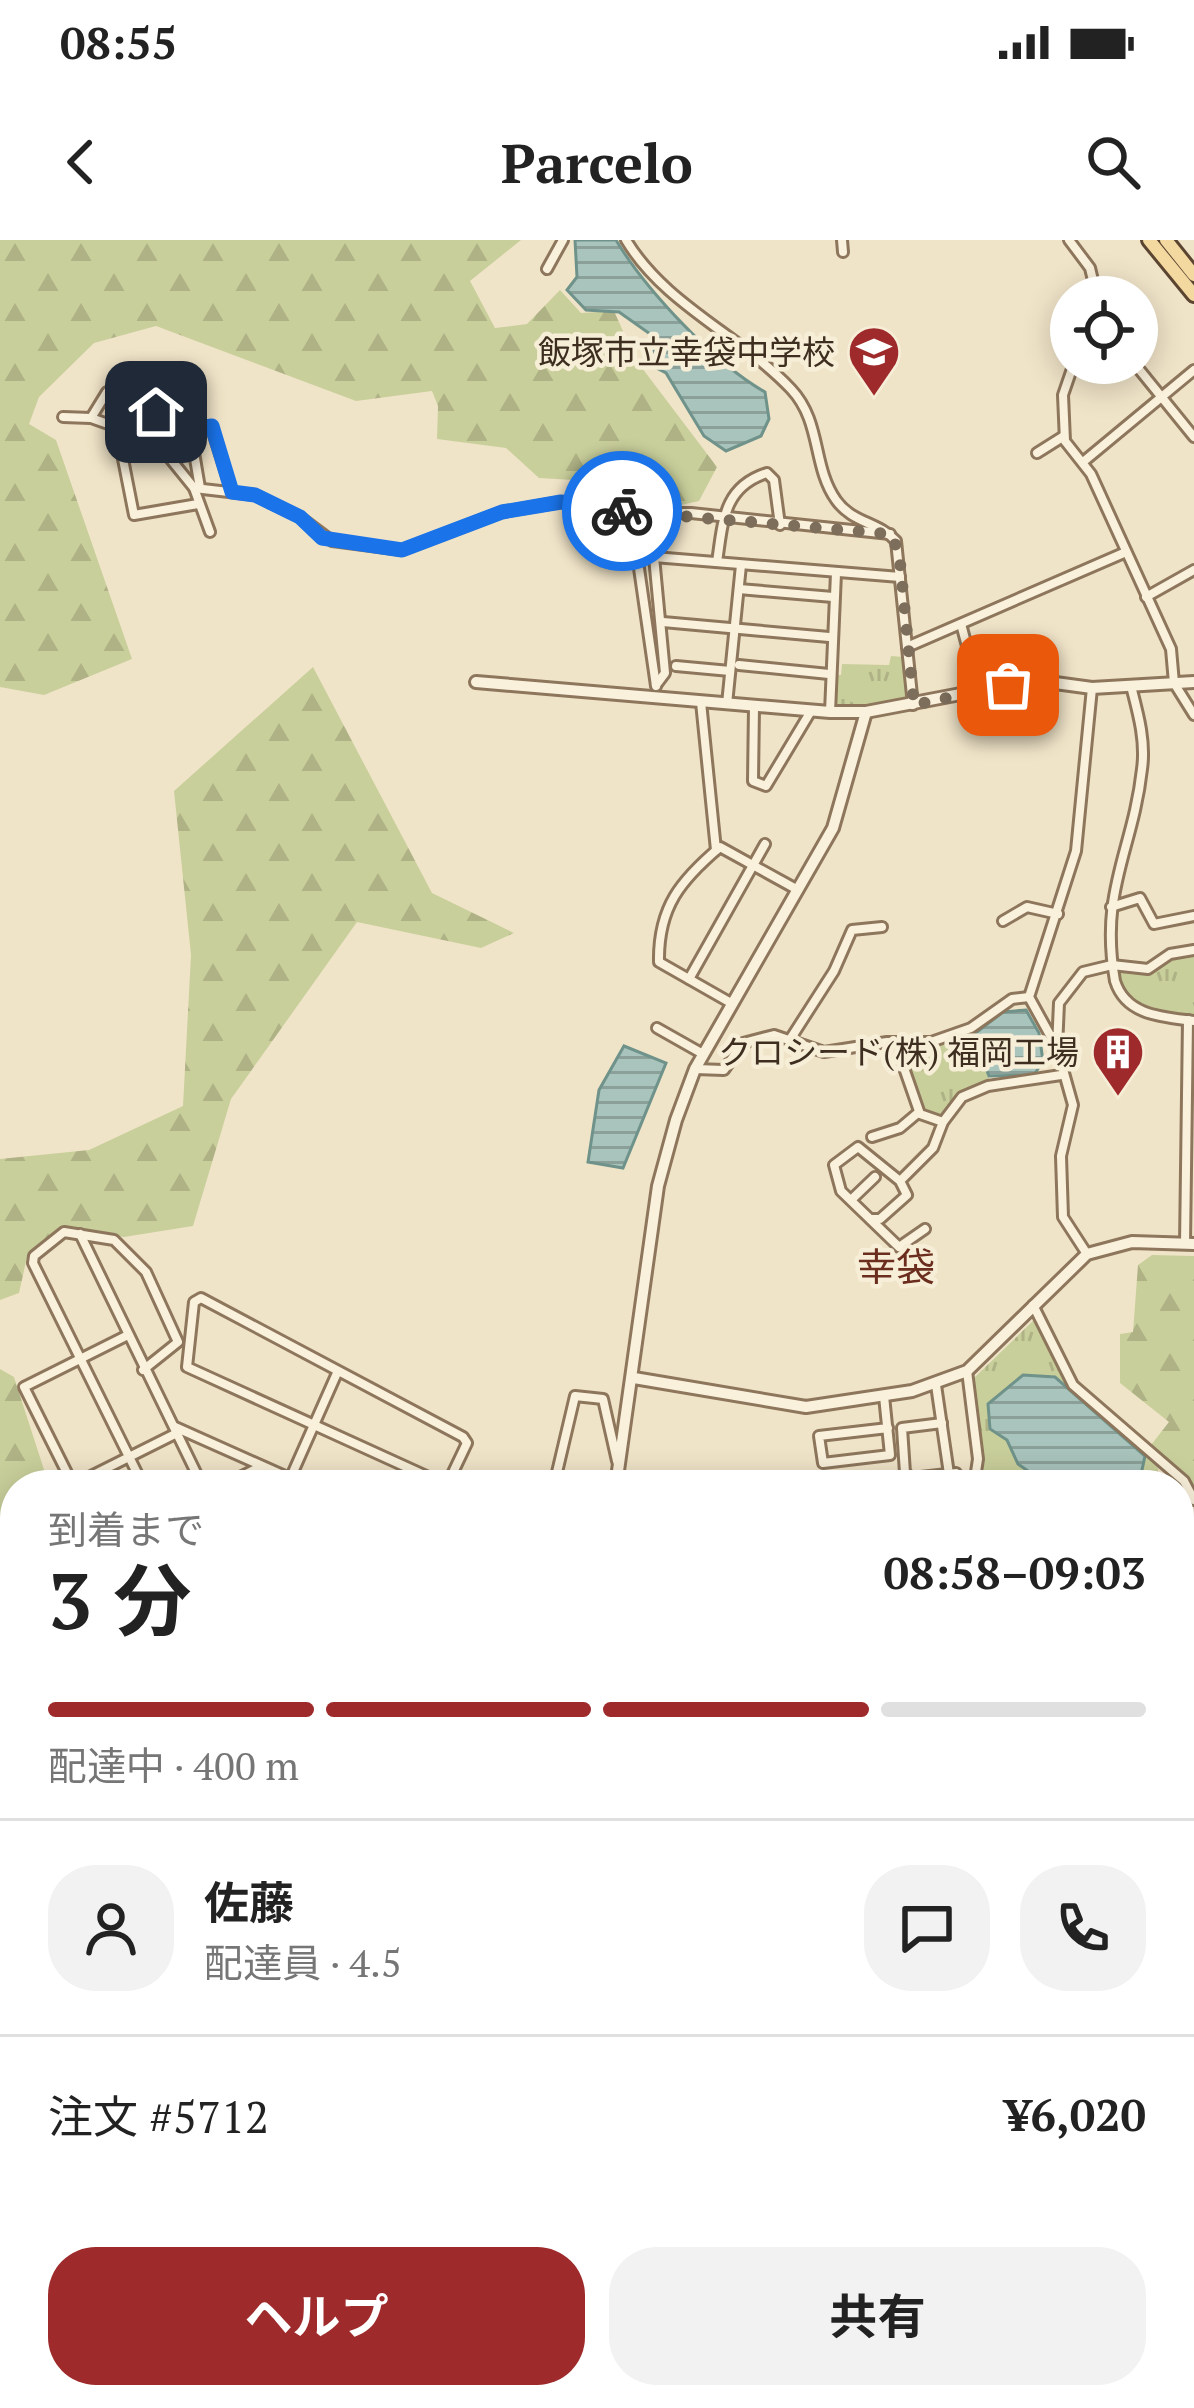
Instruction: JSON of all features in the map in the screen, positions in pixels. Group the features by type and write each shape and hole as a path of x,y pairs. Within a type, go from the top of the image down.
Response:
{"main road":[{"path":"1149,240 1194,295"},
{"path":"1166,240 1194,275"}],"street":[{"path":"547,269 562,240"},
{"path":"626,240 686,306 794,392 815,429 835,499 862,523 890,534"},
{"path":"842,240 843,252"},
{"path":"1069,240 1092,276"},
{"path":"1083,462 1194,370"},
{"path":"1067,384 1064,436 1083,462 1126,552 1171,649 1174,683 1194,715"},
{"path":"1151,384 1194,436"},
{"path":"91,418 107,392 190,429 212,426 232,492"},
{"path":"63,418 91,418 156,441 197,488 255,495 300,517 322,538 402,550 502,512 561,502 631,513 691,513 723,520 890,534"},
{"path":"190,429 198,504 210,532"},
{"path":"129,433 122,454 134,515 198,504"},
{"path":"1037,453 1064,436"},
{"path":"717,562 728,499 748,479 767,473 774,480 781,525"},
{"path":"631,513 658,699"},
{"path":"890,534 901,577 914,705"},
{"path":"907,647 1126,552"},
{"path":"656,685 665,674 654,557 901,577"},
{"path":"727,704 735,668 741,565"},
{"path":"1146,596 1194,570"},
{"path":"830,712 829,638 836,573"},
{"path":"739,589 833,597"},
{"path":"663,622 829,638"},
{"path":"961,624 979,691"},
{"path":"676,666 829,674"},
{"path":"476,682 866,712 1048,682 1092,688 1194,682"},
{"path":"634,1378 806,1407 936,1384 967,1371 1087,1254 1132,1242 1190,1244 1191,1020 1148,1013 1128,1003 1117,989 1112,965 1111,907 1142,770 1142,732 1131,686"},
{"path":"1057,1048 1029,997 1058,914 1082,812 1092,688"},
{"path":"701,702 716,850"},
{"path":"754,706 753,781 766,786 812,711"},
{"path":"620,1468 658,1186 695,1069 833,828 866,712"},
{"path":"689,979 765,844"},
{"path":"731,1004 659,962 663,922 681,879 721,847 798,890"},
{"path":"1111,907 1140,898 1154,924 1194,916"},
{"path":"1003,921 1028,908 1058,914"},
{"path":"791,1038 834,970 852,930 882,927"},
{"path":"1087,1254 1064,1216 1060,1156 1073,1105 1057,1048 1063,992 1083,971 1112,965 1148,969 1170,954 1194,950"},
{"path":"695,1069 724,1070 742,1043 757,1038 791,1038 824,1052 943,1039 971,1028 1012,999 1029,997"},
{"path":"657,1028 703,1054"},
{"path":"903,1044 904,1068 919,1112 943,1122"},
{"path":"900,1180 933,1148 943,1122 973,1091 1061,1075"},
{"path":"872,1137 901,1128 919,1112"},
{"path":"870,1219 880,1219 907,1196 900,1180 859,1148 834,1165 842,1191 870,1219 899,1247 925,1229"},
{"path":"851,1200 875,1177"},
{"path":"136,1470 33,1263 34,1256 64,1232 114,1240 146,1272 178,1342 143,1370"},
{"path":"80,1234 195,1470"},
{"path":"414,1470 187,1367 194,1302 201,1298 463,1437 467,1443 454,1470"},
{"path":"1032,1304 1073,1385 1171,1470"},
{"path":"65,1470 24,1388 126,1336"},
{"path":"967,1371 976,1470"},
{"path":"294,1470 337,1373"},
{"path":"936,1384 952,1470"},
{"path":"558,1470 575,1396 603,1399 620,1468"},
{"path":"884,1396 888,1428 890,1455 823,1463 820,1436 888,1428"},
{"path":"905,1470 902,1428 942,1423"},
{"path":"103,1470 175,1430"},
{"path":"175,1430 270,1470"},
{"path":"253,1470 261,1466"}],"green space":[{"path":"0,240 521,240 470,281 495,328 527,324 560,290 581,313 614,311 636,360 717,467 699,501 667,508 625,483 539,478 506,448 437,439 438,406 432,391 356,401 156,326 94,343 39,397 29,424 56,440 132,659 44,695 0,687"},
{"path":"891,656 904,657 906,702 834,706 831,675 841,675 842,664 889,665"},
{"path":"313,667 432,893 514,933 481,948 357,922 231,1099 193,1226 124,1237 63,1229 27,1257 19,1293 0,1300 0,1159 89,1150 183,1106 191,955 174,791"},
{"path":"1194,953 1194,1015 1152,1011 1121,989 1116,969 1149,971 1170,956"},
{"path":"973,1035 990,1082 971,1088 933,1117 918,1102 906,1053"},
{"path":"1152,1255 1194,1256 1194,1470 1180,1470 1151,1445 1169,1422 1120,1383 1120,1334 1133,1332 1138,1265"},
{"path":"1036,1318 1069,1386 1159,1465 1158,1470 982,1470 974,1378"},
{"path":"0,1369 14,1377 44,1470 0,1470"}],"water":[{"path":"575,240 616,240 683,324 765,392 769,419 761,436 726,451 704,436 666,373 645,362 654,350 653,336 619,312 586,310 567,290 577,277"},
{"path":"1026,1010 1039,1033 1043,1061 1034,1075 989,1076 973,1035 1003,1012"},
{"path":"624,1046 666,1063 623,1168 588,1162 599,1090"},
{"path":"1023,1375 1055,1377 1145,1456 1142,1470 1027,1470 1018,1464 1007,1440 990,1429 988,1404"}],"way so far":[{"path":"622,511 691,513 699,518 890,534 899,552 914,705 1008,685"}],"place":[{"name":"飯塚市立幸袋中学校","path":"874,398"},
{"name":"クロシード(株) 福岡工場","path":"1118,1098"}],"district":[{"name":"幸袋","path":"896,1267"}],"route":[{"path":"156,412 190,429 212,426 232,492 255,495 300,517 332,542 402,550 502,512 561,502 622,511"}]}
